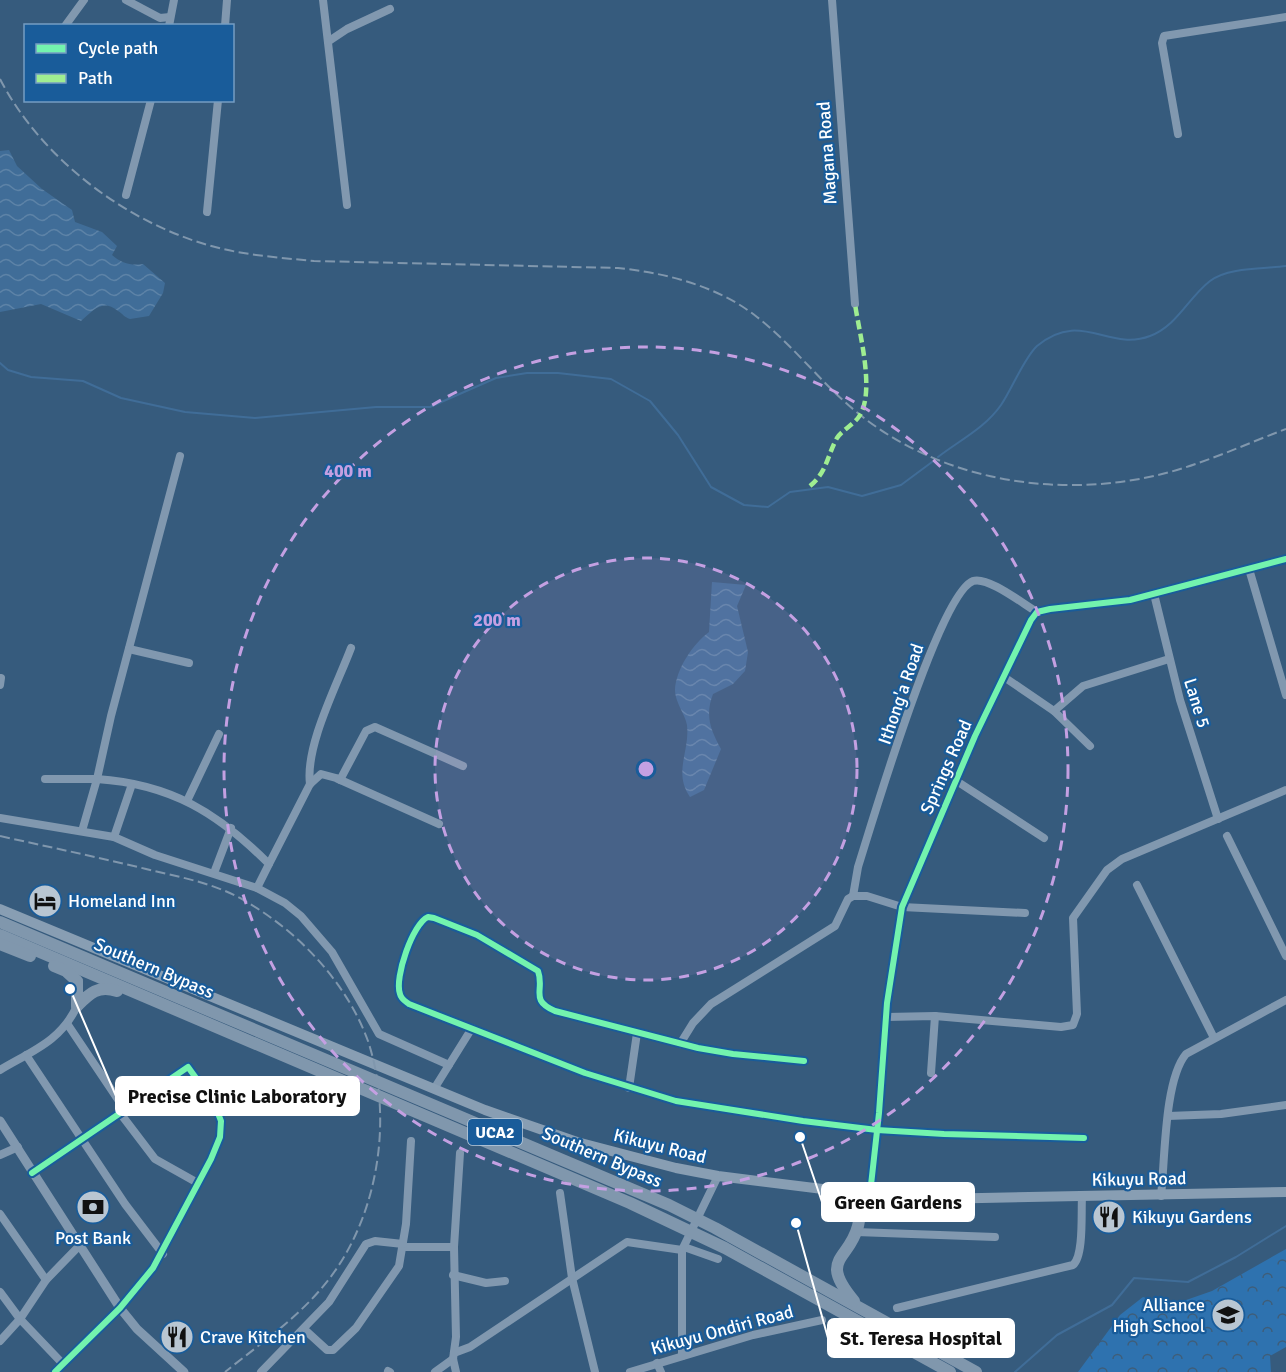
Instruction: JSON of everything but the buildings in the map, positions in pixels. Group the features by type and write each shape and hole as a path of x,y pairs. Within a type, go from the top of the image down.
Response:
{"highway":[{"name":"Southern Bypass","path":"0,922 669,1205 975,1372"},
{"name":"Southern Bypass","path":"0,935 674,1223 725,1248 950,1372"},
{"path":"0,944 66,971 74,978 79,990 77,1006"},
{"path":"77,1006 89,993 102,988 115,990 163,1012 182,1012"},
{"path":"855,1193 859,1210 856,1232 838,1260 837,1268 841,1285 858,1307"}],"main road":[{"name":"Kikuyu Road","path":"0,909 434,1089 577,1142 718,1176 855,1193 945,1199 1286,1192"}],"street":[{"path":"66,24 84,0"},
{"path":"126,0 170,21 174,0"},
{"path":"225,24 227,0"},
{"path":"323,0 347,205"},
{"name":"Magana Road","path":"832,0 855,304"},
{"path":"329,41 347,29 390,9"},
{"path":"1178,134 1162,43 1164,36 1286,16"},
{"path":"126,195 150,102"},
{"path":"207,212 218,102"},
{"path":"82,831 180,456"},
{"path":"1037,612 1154,594 1286,559"},
{"path":"1248,569 1286,695"},
{"name":"Ithong'a Road","path":"680,1044 693,1023 711,1004 835,926 848,899 852,896 858,867 928,658 956,597 967,584 975,580 982,581 1037,612"},
{"name":"Lane 5","path":"1154,594 1169,659 1218,819"},
{"name":"Springs Road","path":"870,1194 886,1017 895,940 902,907 955,780 1021,638 1037,612"},
{"path":"310,784 308,770 312,751 351,648"},
{"path":"129,649 189,663"},
{"path":"1054,711 1083,686 1169,659"},
{"path":"1004,677 1054,711 1090,746"},
{"path":"339,780 366,731 375,727 463,766"},
{"path":"187,801 219,734"},
{"path":"257,888 310,784 321,774 439,824"},
{"path":"45,779 96,780 132,784 149,787 187,801 231,828 269,864"},
{"path":"955,780 1044,838"},
{"path":"114,837 132,784"},
{"path":"886,1017 935,1016 1061,1027 1073,1025 1077,1014 1071,926 1076,910 1115,863 1286,790"},
{"path":"0,818 114,837 155,855 257,888 293,908 317,933 350,981 379,1034 449,1065"},
{"path":"214,873 231,828"},
{"path":"1227,836 1286,956"},
{"path":"1137,885 1214,1038"},
{"path":"852,896 867,896 902,907 1025,913"},
{"path":"804,1061 733,1054 680,1044 546,1007 539,999 538,971 477,935 428,917 419,923 400,971 400,997 410,1004 628,1088 703,1106 877,1130 1084,1137"},
{"path":"1161,1196 1168,1116 1180,1060 1185,1054 1286,1000"},
{"path":"0,1070 48,1041 68,1025 77,1006"},
{"path":"931,1074 935,1016"},
{"path":"68,1025 155,1159 196,1182"},
{"path":"434,1089 472,1028"},
{"path":"628,1088 638,1033"},
{"path":"26,1055 125,1204 163,1254"},
{"path":"32,1173 188,1067 214,1103 221,1121 220,1137 211,1159 196,1182 163,1254 120,1308 55,1372"},
{"path":"1168,1116 1221,1114 1286,1105"},
{"path":"0,1121 120,1308 137,1329 184,1372"},
{"path":"303,1329 330,1351 344,1342 394,1277 403,1246 411,1141"},
{"path":"0,1155 18,1147"},
{"path":"456,1372 453,1356 456,1337 453,1275 460,1153"},
{"path":"682,1356 680,1266 684,1245 718,1176"},
{"path":"560,1193 572,1278 595,1372"},
{"path":"897,1308 1073,1265 1077,1262 1080,1248 1082,1197"},
{"path":"0,1214 46,1280"},
{"path":"856,1232 995,1237"},
{"path":"261,1372 329,1302 366,1244 375,1241 403,1246 454,1247"},
{"path":"435,1372 453,1356 627,1242 684,1245 718,1259"},
{"path":"0,1341 20,1319 46,1280 81,1244"},
{"path":"453,1275 486,1283 505,1281"},
{"path":"0,1292 20,1319 62,1364"},
{"name":"Kikuyu Ondiri Road","path":"630,1372 682,1356 822,1320"},
{"path":"657,1364 661,1372"}],"green space":[{"name":"Alliance High School","path":"1286,1249 1286,1347 1270,1356 1271,1372 1078,1372 1120,1315 1143,1297 1169,1306 1212,1291"}],"water":[{"path":"9,150 17,166 42,189 72,210 75,222 102,232 117,246 112,255 126,263 143,264 165,283 163,293 149,316 130,319 112,307 102,306 81,321 41,304 0,312 0,151"},
{"path":"712,582 746,585 737,606 748,652 745,671 733,684 713,694 709,709 710,722 721,749 704,790 690,797 685,788 682,770 687,725 675,690 678,674 686,658 709,632"}],"waterway":[{"path":"938,457 980,427 995,413 1032,351 1053,336 1067,331 1081,331 1135,340 1150,336 1168,326 1202,288 1218,276 1246,269 1286,266"},
{"path":"0,363 8,370 31,377 83,381 121,398 185,412 255,418 376,407 430,407 496,378 527,373 558,373 611,379 650,401 678,435 711,487 744,505 768,507 790,492 828,487 862,496 901,485 932,462"},
{"path":"1015,1372 1057,1335 1112,1305 1134,1278 1188,1282 1236,1257 1286,1226"}],"railway":[{"path":"0,79 18,109 40,138 66,164 124,208 189,239 223,249 314,261 618,268 654,273 691,283 726,297 757,317 845,402 877,428 913,449 951,465 990,476 1031,483 1072,485 1113,483 1188,467 1286,429"},
{"path":"0,836 197,881 245,901 284,927 318,960 347,999 368,1041 379,1098 378,1158 372,1187 352,1243 326,1284 313,1298 285,1324 225,1372"}],"marked path":[{"path":"810,486 823,469 837,438 858,418 864,404 865,361 855,304"}],"cycle path":[{"path":"870,1194 887,1003 902,907 975,736 1031,620 1037,612 1130,600 1286,559"},
{"path":"804,1061 698,1048 555,1011 547,1007 540,999 538,971 477,935 434,918 428,917 416,929 402,964 400,994 402,999 409,1004 585,1073 676,1101 877,1130 1084,1138"},
{"path":"32,1173 188,1067 214,1103 221,1121 220,1137 211,1159 153,1268 120,1308 55,1372"}],"place":[{"name":"Homeland Inn","path":"45,901"},
{"name":"Precise Clinic Laboratory","path":"70,989"},
{"name":"Green Gardens","path":"800,1137"},
{"name":"Post Bank","path":"93,1207"},
{"name":"Kikuyu Gardens","path":"1109,1217"},
{"name":"St. Teresa Hospital","path":"796,1223"},
{"name":"Alliance High School","path":"1228,1315"},
{"name":"Crave Kitchen","path":"177,1337"}]}
